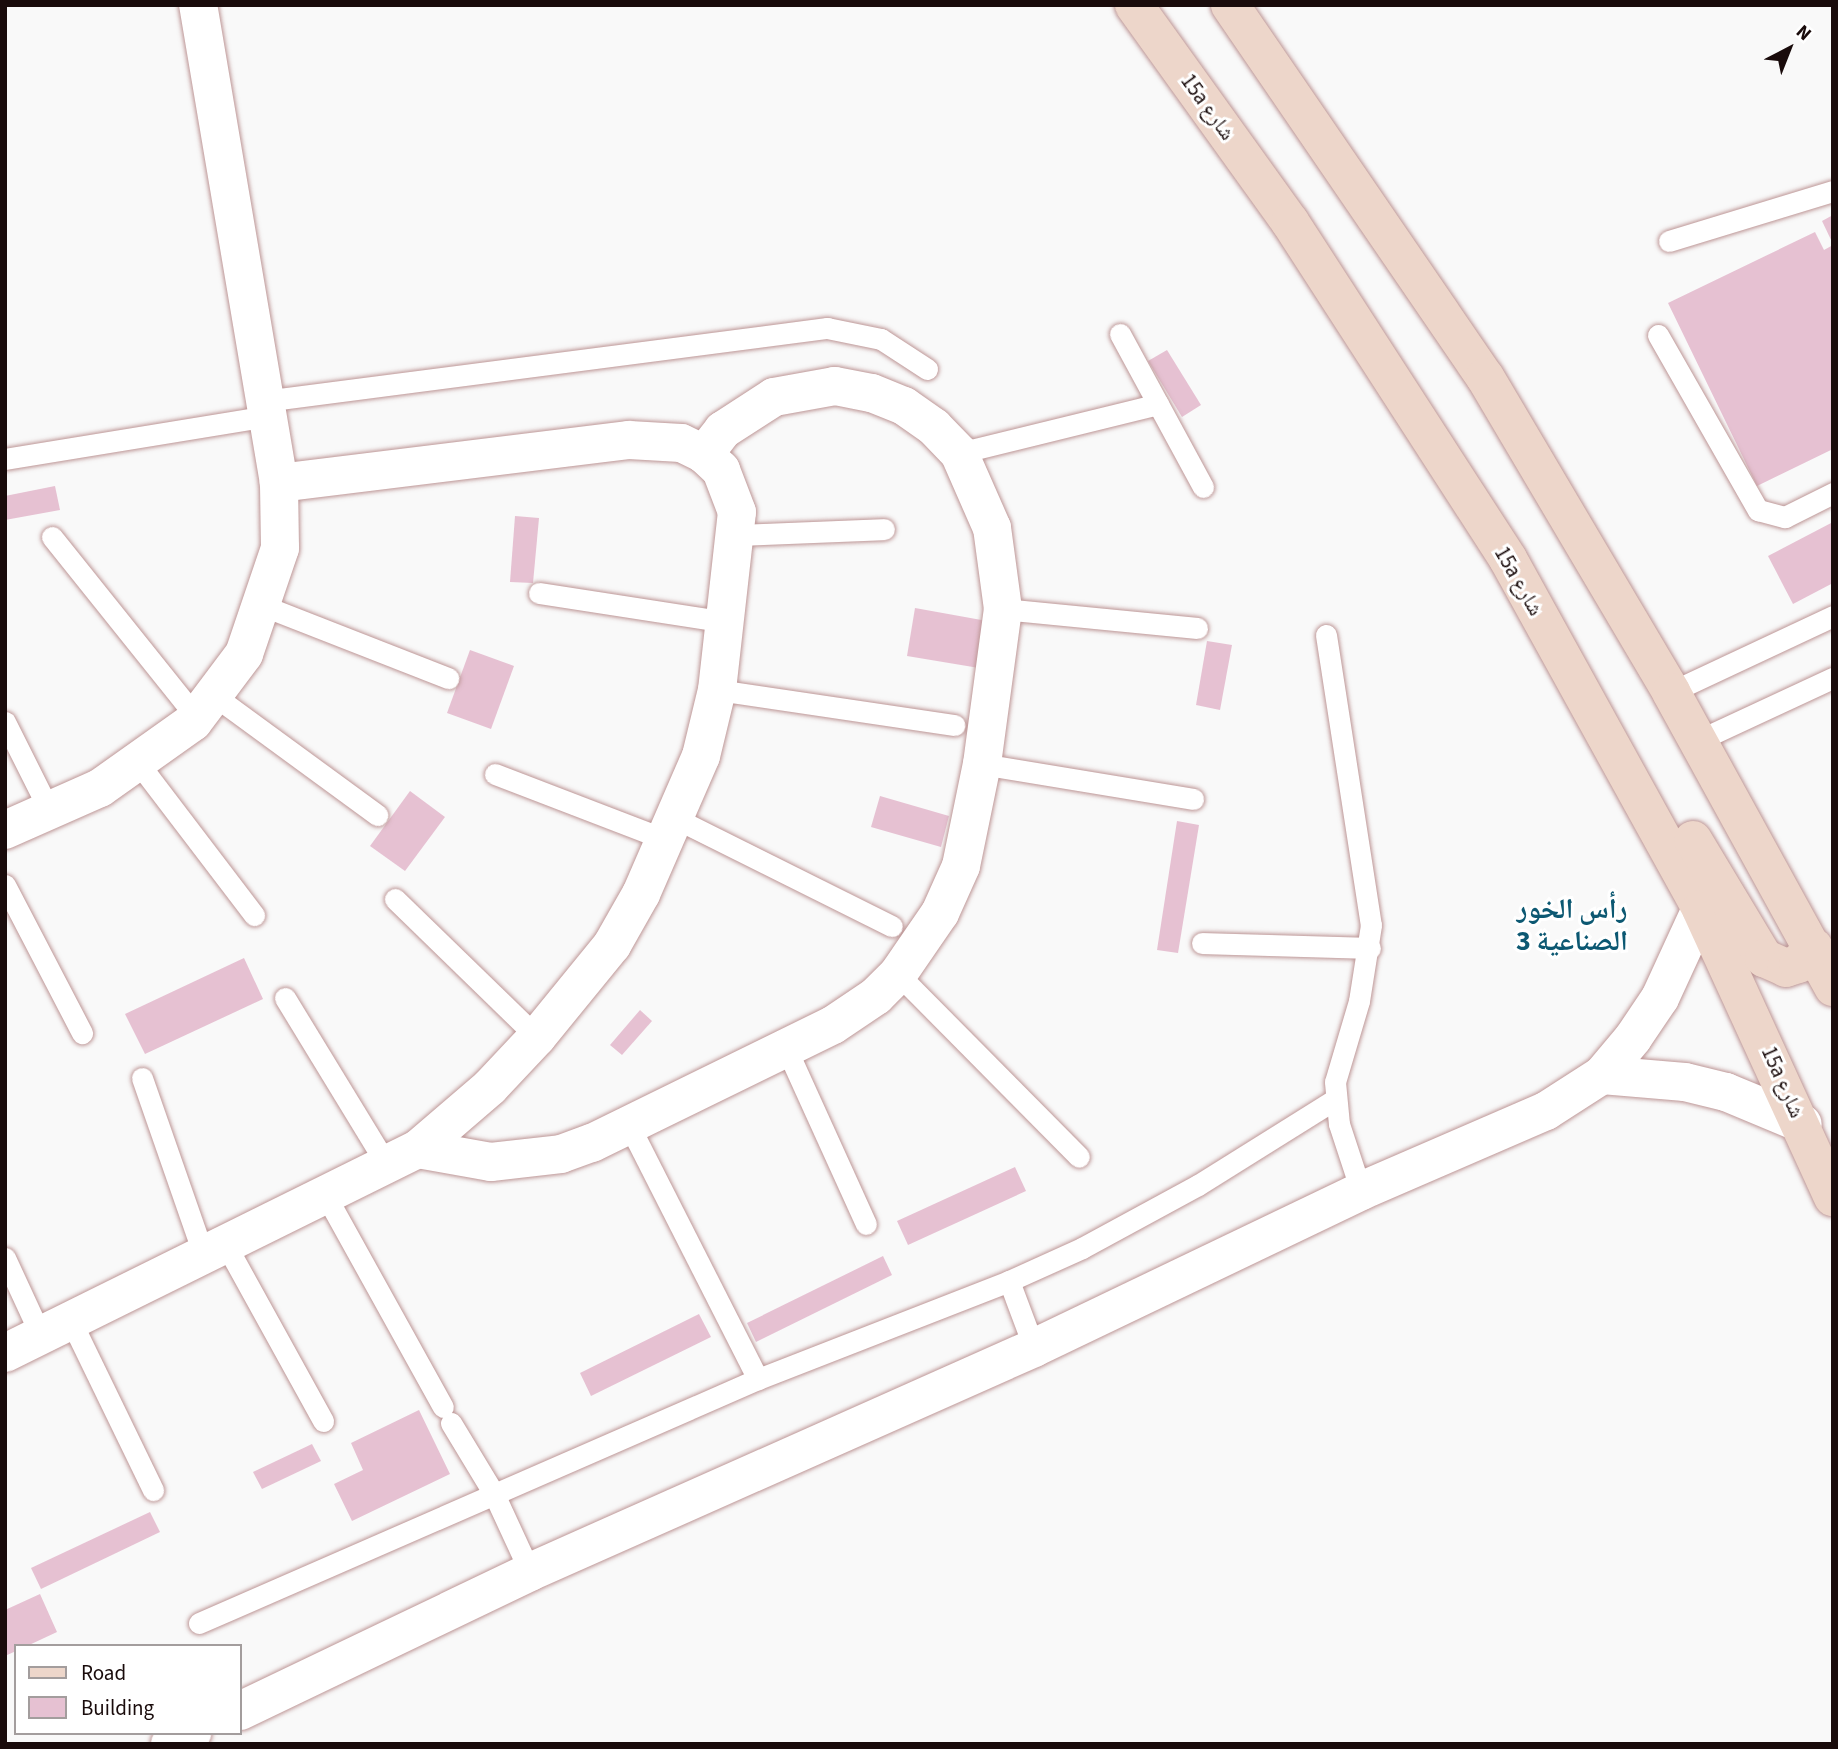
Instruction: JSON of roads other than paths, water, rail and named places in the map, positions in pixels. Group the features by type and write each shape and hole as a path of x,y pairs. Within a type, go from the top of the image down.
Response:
{"main road":[{"name":"15a شارع","path":"1134,5 1290,222 1508,559 1701,909 1802,1124 1833,1197"},
{"path":"1230,5 1485,377 1671,692 1814,947 1833,987"},
{"path":"1508,559 1563,619 1764,958 1786,968 1798,964 1814,947"}],"street":[{"path":"5,830 139,764 206,708 244,654 264,606 280,548 279,483 198,5"},
{"path":"402,1157 528,1160 582,1147 787,1050 833,1026 876,996 898,974 940,913 961,866 982,764 1003,609 992,528 959,453 934,427 904,406 871,393 835,386 774,397 723,430 704,454"},
{"path":"5,1353 402,1157 490,1087 537,1037 612,945 672,830 701,756 717,690 736,535 732,489 704,454 681,443 629,440 279,483"},
{"path":"242,1710 530,1572 1034,1348 1361,1191 1546,1111 1602,1075 1660,998 1701,909"},
{"path":"1602,1075 1685,1082 1765,1106 1802,1124"},
{"path":"170,1744 188,1735"}],"lane":[{"path":"1668,241 1833,191"},
{"path":"5,459 266,409 827,328 881,339 927,369"},
{"path":"1120,334 1203,487"},
{"path":"1658,335 1758,510 1785,517 1833,493"},
{"path":"959,453 1158,404"},
{"path":"736,535 884,529"},
{"path":"52,537 206,708 377,815"},
{"path":"539,593 727,622"},
{"path":"264,606 448,678"},
{"path":"1003,609 1197,628"},
{"path":"1671,692 1833,616"},
{"path":"1326,635 1367,881 1370,947 1354,1021 1335,1082 1334,1100 1361,1191"},
{"path":"1697,741 1833,678"},
{"path":"717,690 954,726"},
{"path":"5,722 49,810"},
{"path":"139,764 254,915"},
{"path":"982,764 1193,799"},
{"path":"495,774 672,830 892,926"},
{"path":"5,886 82,1033"},
{"path":"395,899 537,1037"},
{"path":"1202,943 1370,947"},
{"path":"898,974 1079,1157"},
{"path":"285,998 402,1157"},
{"path":"787,1050 866,1224"},
{"path":"142,1078 215,1251 323,1421"},
{"path":"199,1623 758,1379 1009,1281 1186,1191 1334,1100"},
{"path":"629,1125 758,1379"},
{"path":"327,1196 447,1415 494,1494 530,1572"},
{"path":"5,1258 56,1329 153,1490"},
{"path":"1009,1281 1034,1348"}],"district":[{"name":"رأس الخور الصناعية 3","path":"1572,925"}]}
